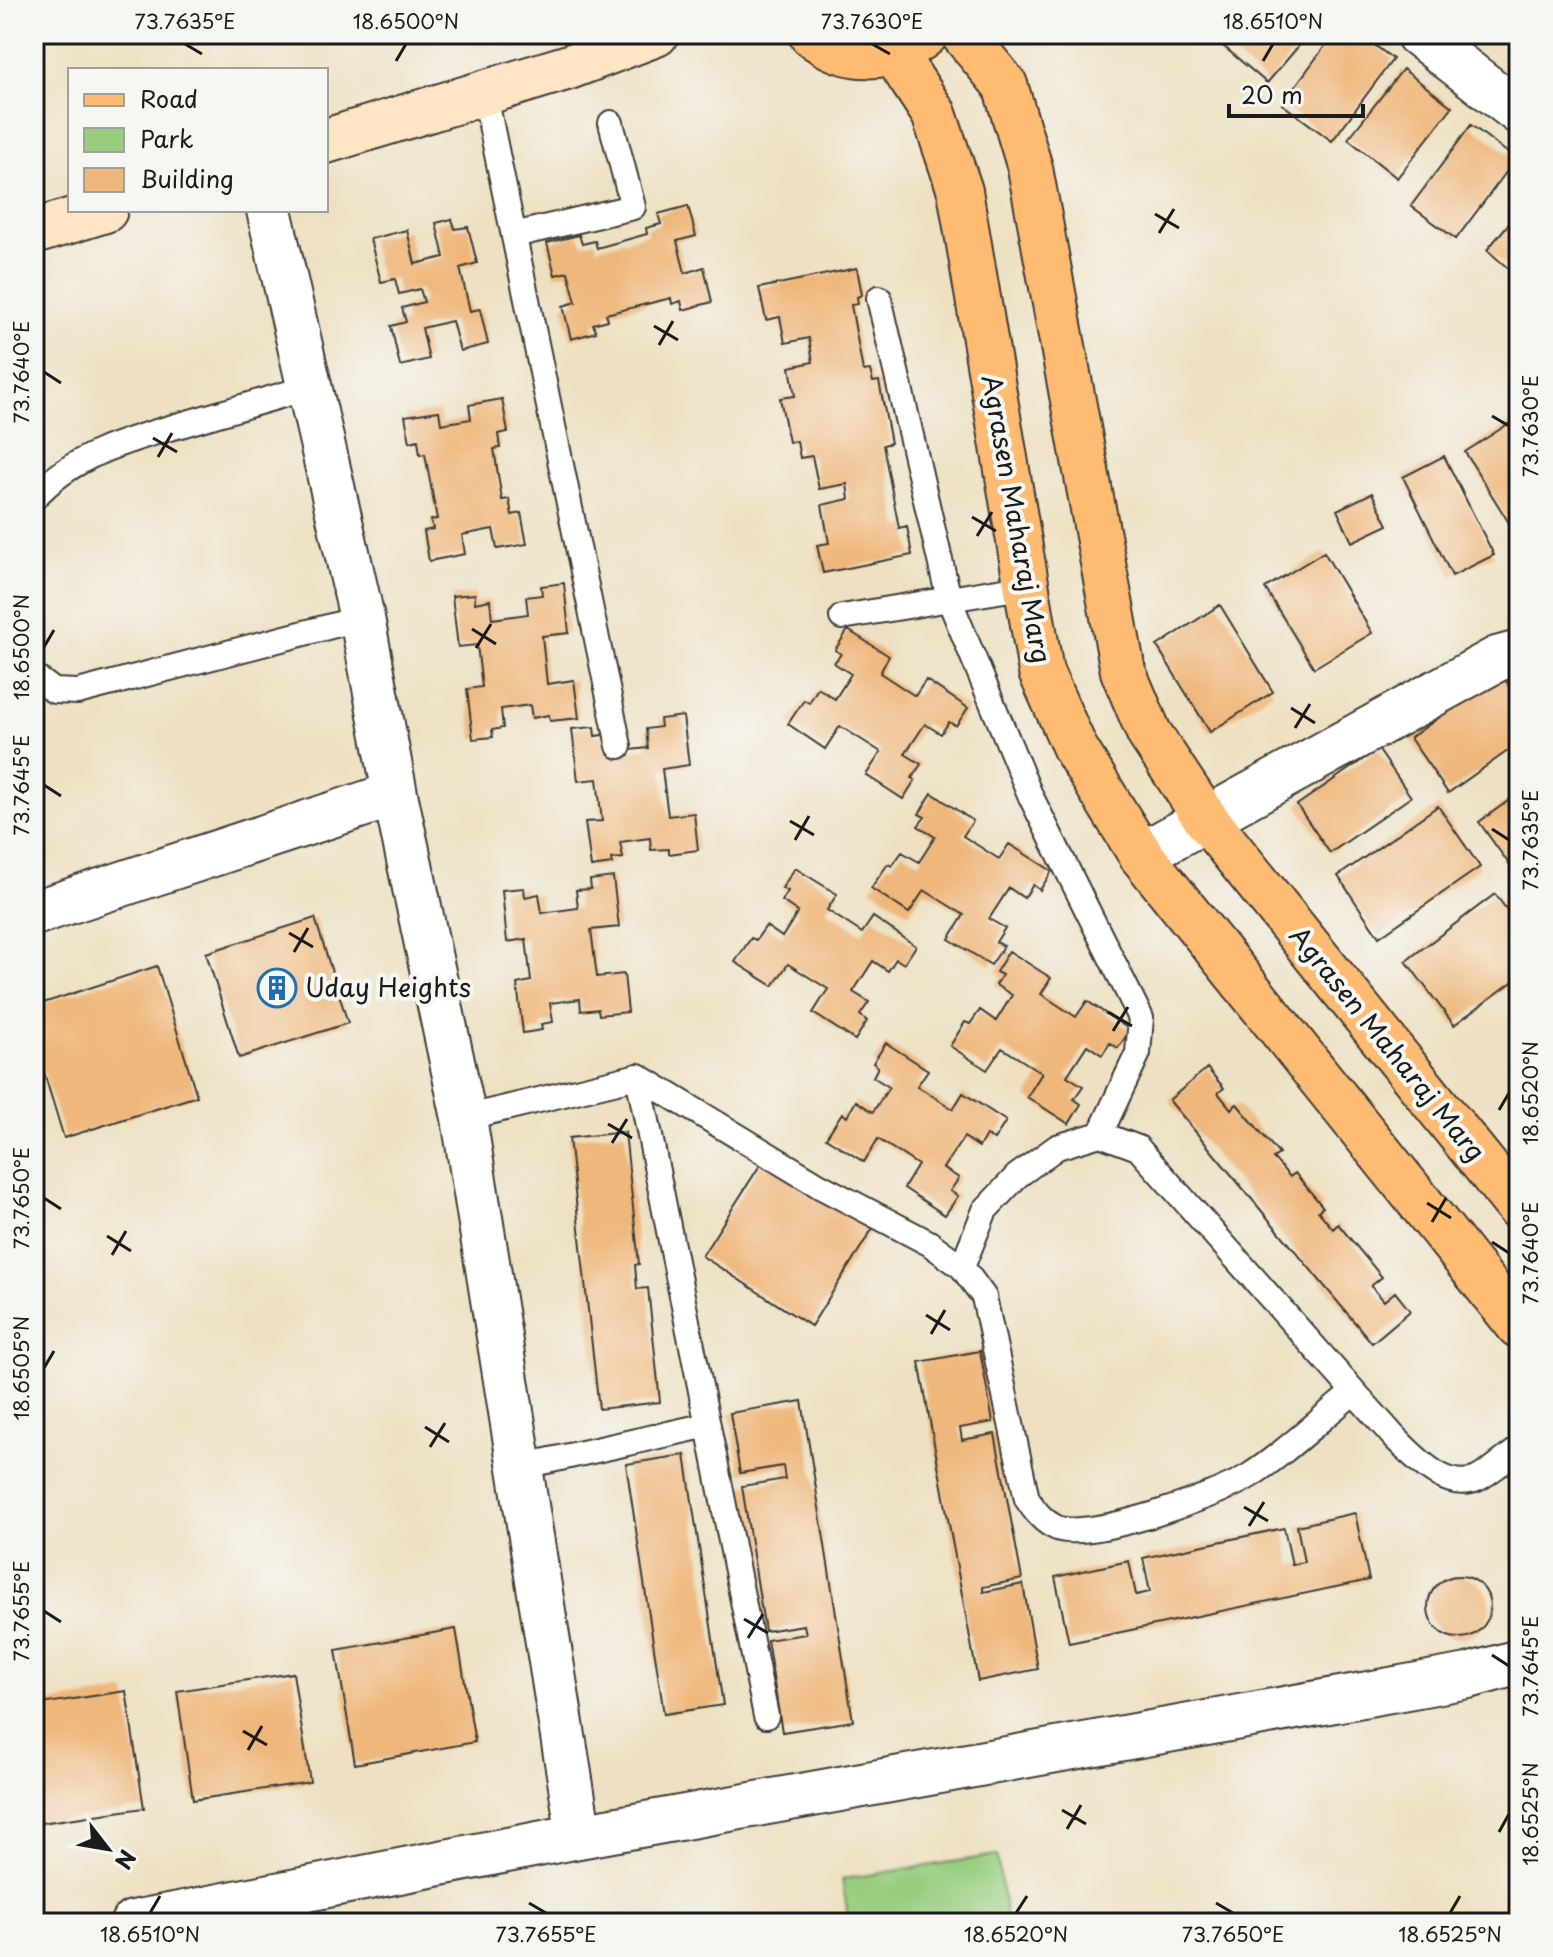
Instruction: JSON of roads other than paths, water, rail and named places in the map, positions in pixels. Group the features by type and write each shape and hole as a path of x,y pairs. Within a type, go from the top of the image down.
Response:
{"main road":[{"path":"328,140 569,67 656,34"},
{"path":"811,34 837,51 865,57 910,43"},
{"name":"Agrasen Maharaj Marg","path":"963,34 1005,85 1030,168 1123,671 1149,733 1206,819 1519,1208"},
{"name":"Agrasen Maharaj Marg","path":"910,43 960,191 1041,672 1075,748 1141,855 1519,1326"},
{"path":"34,232 99,212"}],"street":[{"path":"1418,34 1519,112"},
{"path":"269,212 307,388 362,618 395,794 464,1118 579,1836"},
{"path":"1141,855 1497,659 1519,653"},
{"path":"34,913 395,794"},
{"path":"133,1923 579,1836 1468,1676 1519,1662"}],"lane":[{"path":"484,91 619,746"},
{"path":"514,235 633,207 611,123"},
{"path":"879,298 949,599 1031,797 1141,1018 1138,1053 1100,1134"},
{"path":"34,498 47,483 82,460 113,445 307,388"},
{"path":"842,617 1027,586"},
{"path":"34,676 54,691 78,692 362,618"},
{"path":"464,1118 638,1076 820,1186 929,1243 962,1267 984,1297 1027,1499 1041,1518 1058,1529 1080,1531 1148,1516 1208,1497 1250,1475 1354,1392"},
{"path":"638,1076 766,1716"},
{"path":"962,1267 985,1210 1017,1176 1057,1147 1100,1134 1138,1148 1395,1438 1430,1470 1452,1480 1475,1479 1519,1449"},
{"path":"520,1467 708,1425"}],"place":[{"name":"Uday Heights","path":"277,988"}]}
